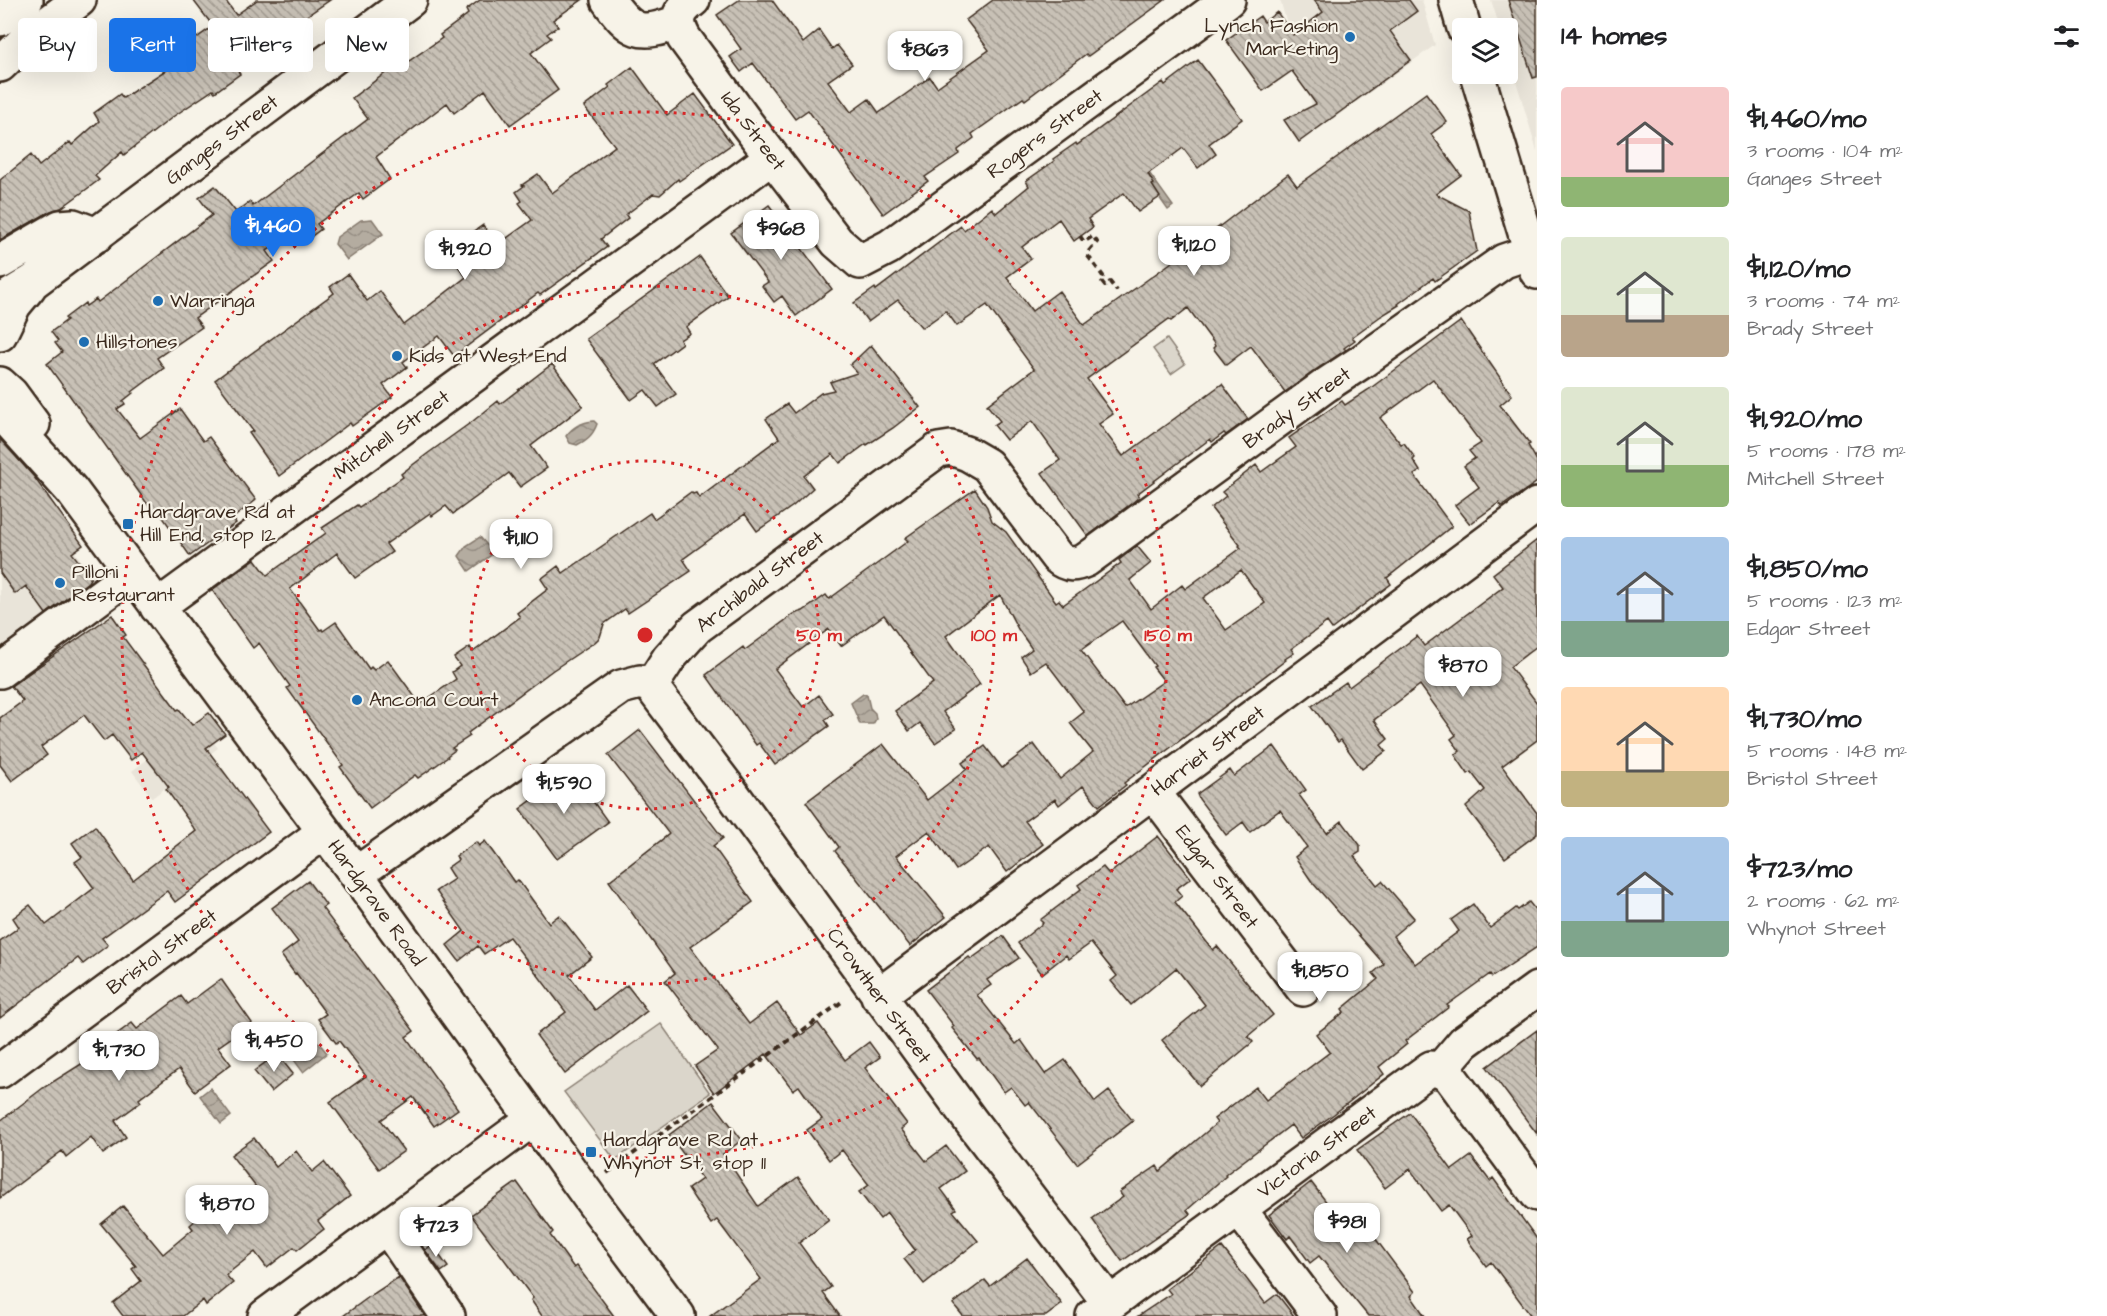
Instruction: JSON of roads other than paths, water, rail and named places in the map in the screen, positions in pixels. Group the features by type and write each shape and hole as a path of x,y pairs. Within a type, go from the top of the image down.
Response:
{"street":[{"path":"0,19 26,0"},
{"path":"0,65 27,39 79,0"},
{"name":"Ganges Street","path":"0,302 34,281 97,235 410,0"},
{"path":"608,0 622,19 634,28 653,30 685,11"},
{"name":"Rogers Street","path":"860,262 870,259 889,247 1228,0"},
{"path":"1456,0 1461,18"},
{"name":"Ida Street","path":"685,11 684,38 841,247 860,262"},
{"path":"1480,84 1534,262"},
{"name":"Mitchell Street","path":"157,607 772,157"},
{"path":"0,262 60,227 73,226 97,235"},
{"name":"Brady Street","path":"1065,564 1077,564 1086,560 1326,385 1504,261 1534,262"},
{"name":"Ganges Street","path":"0,334 14,305 34,281"},
{"name":"Hardgrave Road","path":"0,384 11,394 33,424 72,491"},
{"name":"Hardgrave Road","path":"0,411 72,491 356,874 678,1316"},
{"name":"Archibald Street","path":"651,686 669,658 697,627 938,450 951,448 968,454 987,465 1057,557 1065,564"},
{"name":"Harriet Street","path":"878,996 1537,505"},
{"path":"3,662 132,573"},
{"path":"356,874 621,687 640,682 651,686"},
{"name":"Crowther Street","path":"651,686 726,785 1102,1310"},
{"name":"Edgar Street","path":"1153,792 1303,989"},
{"name":"Bristol Street","path":"0,1071 324,832"},
{"name":"Victoria Street","path":"1102,1310 1431,1068 1440,1070 1464,1042 1537,989"},
{"path":"1440,1070 1448,1074 1537,1194"},
{"path":"265,1316 533,1119"},
{"path":"1239,1209 1320,1316"},
{"path":"387,1227 448,1316"}],"water":[{"path":"1142,163 1173,206 1168,210 1137,166"},
{"path":"372,219 383,234 347,260 335,244 337,237 361,220"},
{"path":"594,421 597,424 589,437 577,445 570,443 566,436 575,427"},
{"path":"480,537 494,553 469,571 459,556 466,546"},
{"path":"863,694 867,695 870,708 875,713 876,719 873,724 860,724 851,703"},
{"path":"318,1042 327,1053 303,1072 294,1060"},
{"path":"210,1088 231,1116 221,1124 200,1096"}],"place":[{"name":"Lynch Fashion Marketing","path":"1350,37"},
{"name":"Warringa","path":"158,301"},
{"name":"Hillstones","path":"84,342"},
{"name":"Kids at West End","path":"397,356"},
{"name":"Hardgrave Rd at Hill End, stop 12","path":"128,524"},
{"name":"Pilloni Restaurant","path":"60,583"},
{"name":"Ancona Court","path":"357,700"},
{"name":"Hardgrave Rd at Whynot St, stop 11","path":"591,1152"}]}
